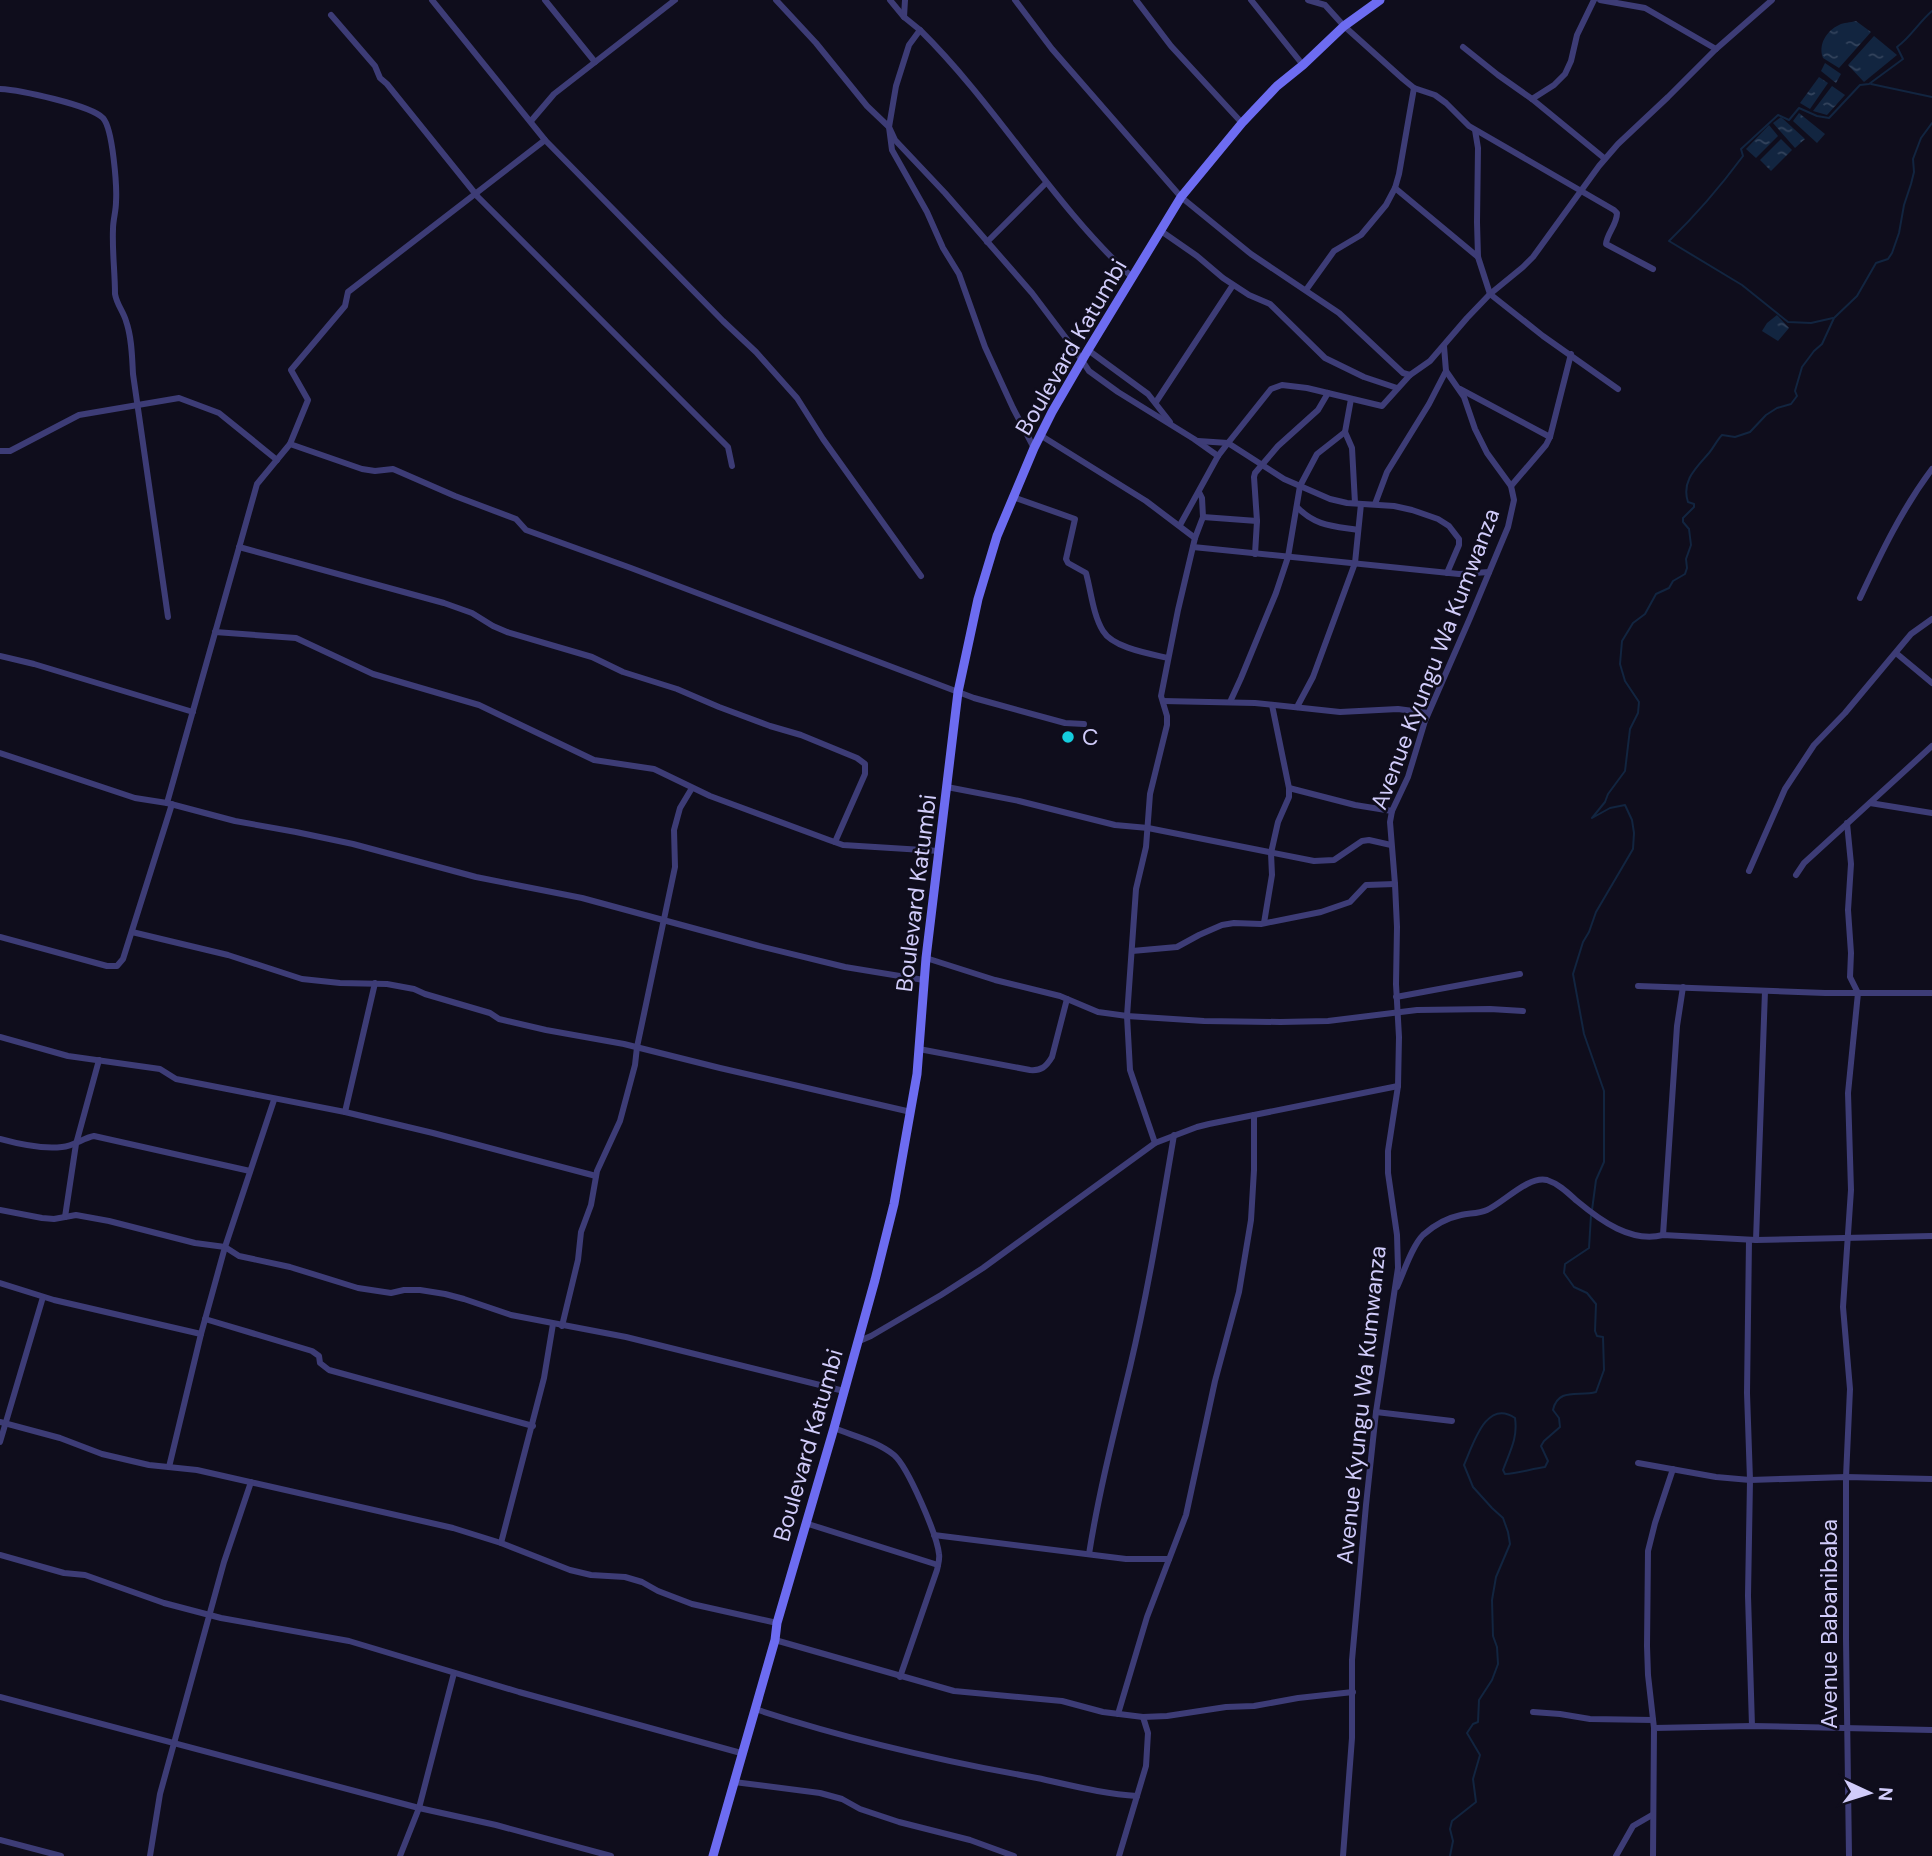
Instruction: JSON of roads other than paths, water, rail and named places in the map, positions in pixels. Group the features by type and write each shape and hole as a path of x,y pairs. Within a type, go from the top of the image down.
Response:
{"street":[{"path":"432,0 545,140 756,352 797,398 822,439 921,576"},
{"path":"545,0 595,62"},
{"path":"531,121 554,94 675,0"},
{"path":"776,0 816,43 873,113 889,127 895,140 1032,293 1088,371 1217,456"},
{"path":"890,0 904,17 946,56 1046,183 1103,250 1133,278"},
{"path":"904,17 905,0"},
{"path":"1015,0 1052,49 1181,197 1251,254 1339,313 1403,373 1410,375"},
{"path":"1136,0 1171,46 1242,123"},
{"path":"1251,0 1303,65"},
{"path":"1308,0 1325,5 1344,26 1415,88 1435,95 1475,130 1614,209 1617,219 1606,242 1608,246 1653,269"},
{"name":"Boulevard Katumbi","path":"713,1856 775,1640 777,1623 805,1523 834,1429 894,1204 911,1112 919,1049 926,958 958,692 978,599 998,536 1040,435 1087,350 1181,197 1242,123 1277,86 1344,26 1379,0"},
{"path":"1532,99 1565,74 1577,35 1594,0"},
{"path":"1600,0 1645,3 1716,49"},
{"path":"1180,525 1217,456 1271,389 1293,385 1382,405 1410,375 1430,361 1490,294 1533,257 1604,158 1716,49 1772,0"},
{"path":"331,15 476,194 728,447 732,466"},
{"path":"920,30 909,45 896,86 889,127 891,150 959,274 985,347 1034,447"},
{"path":"1463,47 1604,158"},
{"path":"1306,290 1334,251 1361,235 1386,205 1399,174 1415,88"},
{"path":"0,89 19,90 75,106 102,117 108,125 116,183 113,229 115,294 129,332 168,617"},
{"path":"1475,130 1478,148 1478,257 1490,294 1543,336 1618,389"},
{"path":"1478,148 1485,135"},
{"path":"0,937 107,966 117,967 123,959 170,804 257,484 290,444 308,400 291,370 345,306 348,292 545,140"},
{"path":"987,242 1046,183"},
{"path":"1395,188 1478,257"},
{"path":"1161,231 1233,285 1270,304 1325,358 1364,377 1397,388"},
{"path":"1156,402 1233,285"},
{"path":"1375,504 1387,472 1446,371 1444,346"},
{"path":"1087,350 1148,394 1174,427"},
{"path":"1511,486 1550,437 1571,354"},
{"name":"Avenue Kyungu Wa Kumwanza","path":"1343,1856 1352,1738 1352,1660 1366,1505 1376,1412 1398,1268 1388,1174 1388,1150 1398,1086 1399,1037 1396,997 1397,927 1390,822 1429,713 1508,527 1514,500 1511,486 1487,453 1475,429 1460,389 1446,371"},
{"path":"1460,389 1550,437"},
{"path":"1255,554 1254,477 1278,446 1318,410 1328,393"},
{"path":"0,451 10,452 79,415 179,398 219,413 277,460"},
{"path":"1297,707 1313,677 1355,563 1358,504 1352,448 1345,432 1351,399"},
{"path":"1230,702 1276,593 1288,557 1300,486 1317,454 1345,432"},
{"path":"1040,435 1128,489 1195,538"},
{"path":"1198,441 1228,443 1284,479 1330,499 1412,510 1438,519 1449,526 1459,539 1447,573"},
{"path":"290,444 362,469 393,469 516,519 526,530 989,703 1065,723 1084,724"},
{"path":"1860,598 1885,544 1932,469"},
{"path":"1155,1143 1130,1070 1127,1016 1136,889 1148,828 1150,794 1167,725 1161,696 1195,538 1203,517 1199,492"},
{"path":"1013,497 1075,519 1066,559 1068,563 1086,573 1103,631 1119,644 1168,658"},
{"path":"1297,507 1314,521 1358,530"},
{"path":"1203,517 1256,521"},
{"path":"239,547 444,603 472,613 507,632 592,657 624,672 677,689 857,758 865,764 865,774 835,842"},
{"path":"1193,547 1447,573 1489,572"},
{"path":"1749,871 1786,789 1814,745 1911,635 1932,619"},
{"path":"215,632 296,638 373,674 479,705 594,760 654,769 692,788 835,842 939,851"},
{"path":"1896,653 1932,683"},
{"path":"0,656 193,712"},
{"path":"1163,701 1230,702 1339,712 1398,709 1429,713"},
{"path":"1264,923 1272,875 1271,853 1278,822 1289,797 1272,705"},
{"path":"1796,875 1804,863 1932,746"},
{"path":"0,753 135,798 353,844 476,877 582,898 833,964 924,979"},
{"path":"947,787 1019,801 1102,822 1148,828 1314,861 1334,860 1362,841 1391,845"},
{"path":"562,1325 578,1260 581,1232 591,1205 596,1176 620,1121 635,1065 675,867 673,839 676,821 682,802 692,788"},
{"path":"1289,788 1355,805 1392,811"},
{"path":"1870,803 1932,813"},
{"name":"Avenue Babanibaba","path":"1847,823 1851,864 1848,910 1850,977 1858,993 1848,1093 1851,1177 1843,1307 1850,1389 1846,1477 1849,1856"},
{"path":"1132,951 1177,947 1222,925 1264,923 1321,912 1350,902 1366,885 1395,884"},
{"path":"132,932 229,955 302,979 375,983 414,989 425,995 490,1013 499,1019 637,1047 911,1112"},
{"path":"926,958 1067,999 1098,1012 1127,1016 1280,1022 1328,1021 1397,1012 1490,1009 1523,1011"},
{"path":"1396,997 1520,974"},
{"path":"345,1112 375,983"},
{"path":"1638,986 1932,993"},
{"path":"1663,1235 1677,1026 1683,988"},
{"path":"1752,1726 1747,1393 1765,991"},
{"path":"919,1049 1037,1071 1048,1064 1052,1057 1067,999"},
{"path":"0,1037 68,1056 160,1069 176,1079 345,1112 596,1176"},
{"path":"65,1217 76,1144 99,1060"},
{"path":"857,1342 983,1268 1155,1143 1196,1127 1398,1086"},
{"path":"169,1467 225,1247 274,1100"},
{"path":"1118,1714 1144,1626 1186,1515 1215,1381 1241,1282 1251,1220 1254,1115"},
{"path":"1089,1554 1100,1491 1131,1366 1174,1135"},
{"path":"0,1139 16,1144 61,1147 94,1136 250,1171"},
{"path":"1394,1297 1421,1237 1433,1227 1461,1214 1486,1211 1525,1185 1543,1179 1556,1183 1592,1214 1624,1232 1638,1236 1752,1240 1932,1236"},
{"path":"0,1210 54,1219 76,1215 90,1217 195,1243 225,1247 239,1256 306,1271 358,1288 391,1293 420,1290 445,1294 502,1313 626,1337 844,1391"},
{"path":"0,1283 43,1297 201,1334"},
{"path":"0,1442 3,1423 43,1297"},
{"path":"205,1319 312,1351 329,1370 533,1426"},
{"path":"501,1543 533,1426 553,1324"},
{"path":"1376,1412 1452,1421"},
{"path":"3,1423 60,1438 102,1454 149,1465 197,1470 453,1528 570,1570 591,1576 625,1577 692,1604 777,1623"},
{"path":"834,1429 896,1456 910,1481 940,1555 932,1589 900,1677"},
{"path":"1638,1463 1716,1477 1750,1480 1846,1477 1932,1479"},
{"path":"1653,1856 1654,1728 1647,1647 1648,1551 1673,1469"},
{"path":"150,1856 160,1794 224,1562 251,1482"},
{"path":"805,1523 938,1565"},
{"path":"934,1535 1126,1559 1169,1559"},
{"path":"0,1555 64,1573 85,1575 164,1603 210,1615 349,1641 741,1753"},
{"path":"775,1640 954,1690 1062,1701 1084,1708 1143,1717 1254,1706 1353,1692"},
{"path":"400,1856 419,1808 454,1673"},
{"path":"0,1697 611,1856"},
{"path":"755,1709 834,1733 915,1752 1088,1789 1137,1796"},
{"path":"1534,1712 1590,1719 1653,1720"},
{"path":"1119,1856 1146,1766 1148,1733 1143,1717"},
{"path":"1654,1728 1752,1726 1932,1730"},
{"path":"734,1782 831,1796 899,1822 970,1840 1014,1856"},
{"path":"1616,1856 1633,1826 1652,1815"},
{"path":"0,1840 61,1856"}],"water":[{"path":"1856,21 1871,32 1839,68 1823,58 1822,43 1834,28"},
{"path":"1874,36 1897,55 1864,82 1848,65"},
{"path":"1825,63 1841,74 1836,83 1821,71"},
{"path":"1819,77 1828,83 1810,109 1800,103"},
{"path":"1832,86 1845,95 1827,115 1813,111"},
{"path":"1799,113 1825,134 1817,143 1793,121"},
{"path":"1781,117 1805,139 1795,148 1773,123"},
{"path":"1769,125 1778,136 1756,158 1746,149"},
{"path":"1781,139 1792,150 1771,171 1760,160"},
{"path":"1777,315 1789,328 1778,341 1762,331"}],"waterway":[{"path":"1833,318 1811,323 1788,322 1742,285 1669,241 1726,179 1743,156 1741,149 1778,115 1789,120 1799,108 1829,118 1860,85 1869,84 1903,59 1897,47 1932,11"},
{"path":"1871,84 1932,97"},
{"path":"1592,1210 1596,1180 1604,1162 1604,1091 1584,1034 1573,974 1596,912 1633,849 1632,820 1625,805 1610,808 1592,818 1625,771 1630,729 1638,713 1639,702 1625,681 1620,664 1622,641 1633,623 1645,614 1656,594 1669,588 1673,581 1685,574 1691,545 1689,529 1683,518 1694,507 1694,504 1688,502 1686,488 1695,470 1722,435 1735,437 1750,432 1766,415 1791,404 1797,396 1795,391 1802,367 1822,344 1834,318 1857,296 1876,263 1888,259 1892,253 1914,172 1913,159 1921,138 1932,123"},
{"path":"1450,1856 1453,1841 1450,1829 1452,1821 1476,1802 1473,1779 1480,1755 1467,1733 1473,1724 1478,1722 1479,1700 1492,1680 1498,1664 1493,1636 1492,1600 1496,1577 1510,1544 1503,1518 1473,1487 1464,1465 1482,1426 1496,1414 1505,1413 1515,1418 1516,1425 1513,1444 1503,1470 1505,1474 1545,1467 1548,1461 1541,1446 1560,1427 1559,1418 1553,1410 1559,1398 1570,1394 1596,1392 1604,1370 1603,1337 1597,1336 1595,1331 1596,1304 1587,1293 1574,1287 1564,1273 1565,1264 1589,1248 1591,1215"}],"place":[{"name":"C","path":"1068,737"}]}
